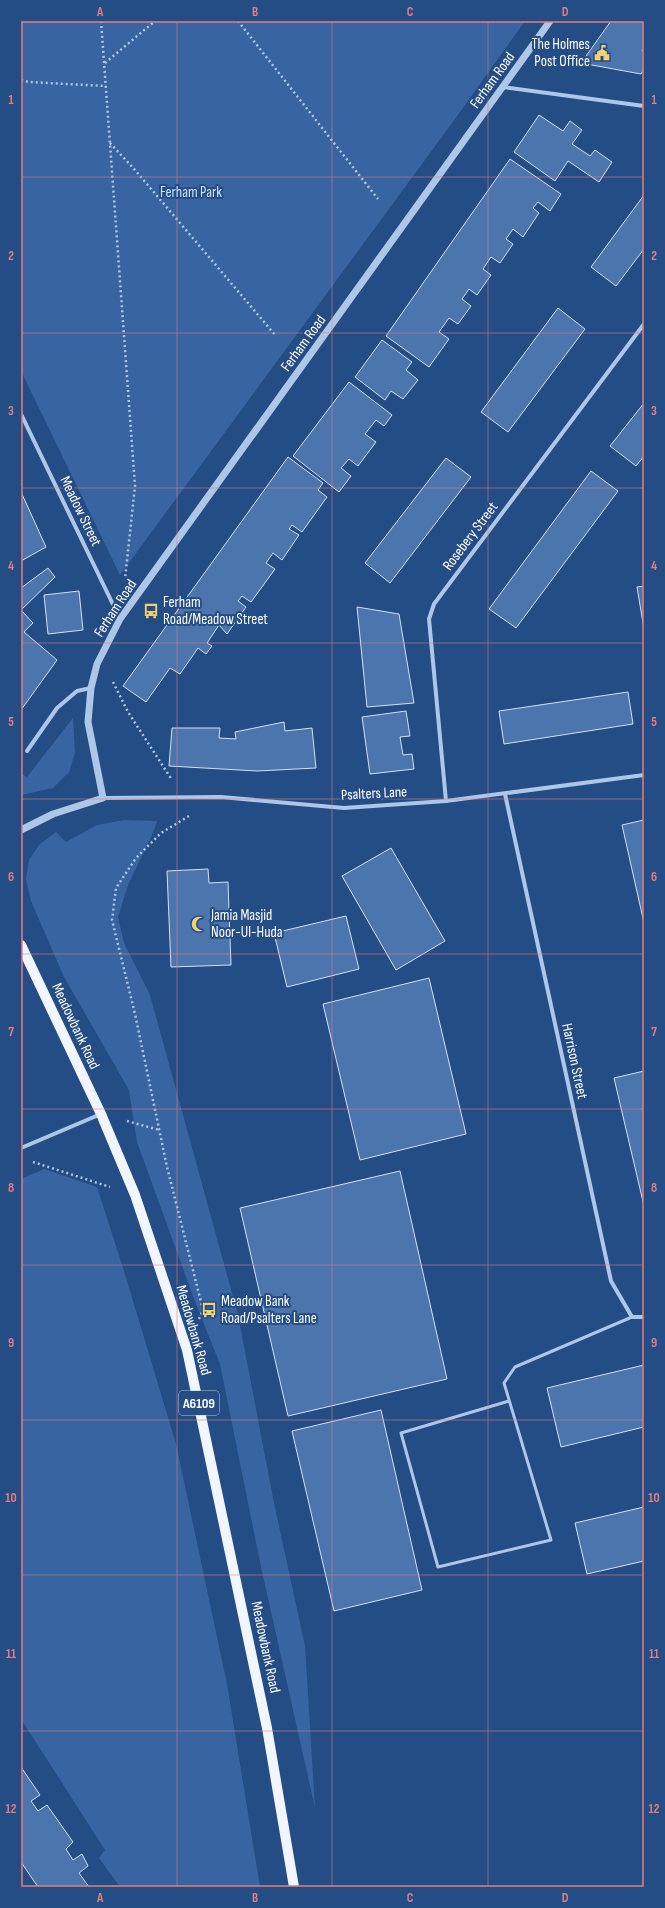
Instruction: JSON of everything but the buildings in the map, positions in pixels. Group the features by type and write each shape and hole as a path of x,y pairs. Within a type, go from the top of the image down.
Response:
{"main road":[{"name":"Meadowbank Road","path":"21,945 101,1114 135,1195 187,1350 267,1728 294,1887"}],"street":[{"name":"Ferham Road","path":"103,798 88,722 91,688 100,658 120,619 550,21"},
{"path":"503,87 644,106"},
{"name":"Rosebery Street","path":"446,801 430,619 434,604 644,324"},
{"name":"Meadow Street","path":"21,414 120,619"},
{"path":"27,751 57,708 77,691 91,688"},
{"name":"Psalters Lane","path":"103,798 182,796 221,797 344,808 446,801 644,775"},
{"name":"Harrison Street","path":"505,794 611,1281 632,1317"},
{"path":"21,830 53,814 103,798"},
{"path":"21,1148 101,1114"},
{"path":"632,1317 644,1317"}],"lane":[{"path":"509,1401 402,1433 438,1567 551,1540 504,1383 515,1367 632,1317"}],"path":[{"path":"101,21 136,486 124,583"},
{"path":"104,64 155,21"},
{"path":"238,21 378,199"},
{"path":"21,80 29,82 106,86"},
{"path":"110,143 135,170 276,336"},
{"path":"100,658 128,712 182,796"},
{"path":"187,1350 203,1310 159,1130 135,1014 112,920 116,888 136,858 161,833 221,797"},
{"path":"101,1114 159,1130"},
{"path":"29,1160 135,1195"}],"green space":[{"name":"Ferham Park","path":"21,21 525,21 455,119 120,575 21,371"},
{"path":"73,718 75,753 69,772 53,788 21,795 21,774 27,777"},
{"path":"124,820 157,821 153,833 128,885 118,917 124,943 150,995 238,1315 274,1503 305,1646 315,1808 261,1567 220,1364 194,1299 137,1142 129,1090 64,977 31,901 26,879 29,860 39,845 56,832 66,842 97,825"},
{"path":"44,1169 97,1187 124,1271 176,1444 227,1684 260,1887 120,1887 99,1858 105,1850 21,1719 21,1179"}],"place":[{"name":"The Holmes Post Office","path":"602,53"},
{"name":"Ferham Road/Meadow Street","path":"151,611"},
{"name":"Jamia Masjid Noor-Ul-Huda","path":"199,924"},
{"name":"Meadow Bank Road/Psalters Lane","path":"209,1310"}]}
